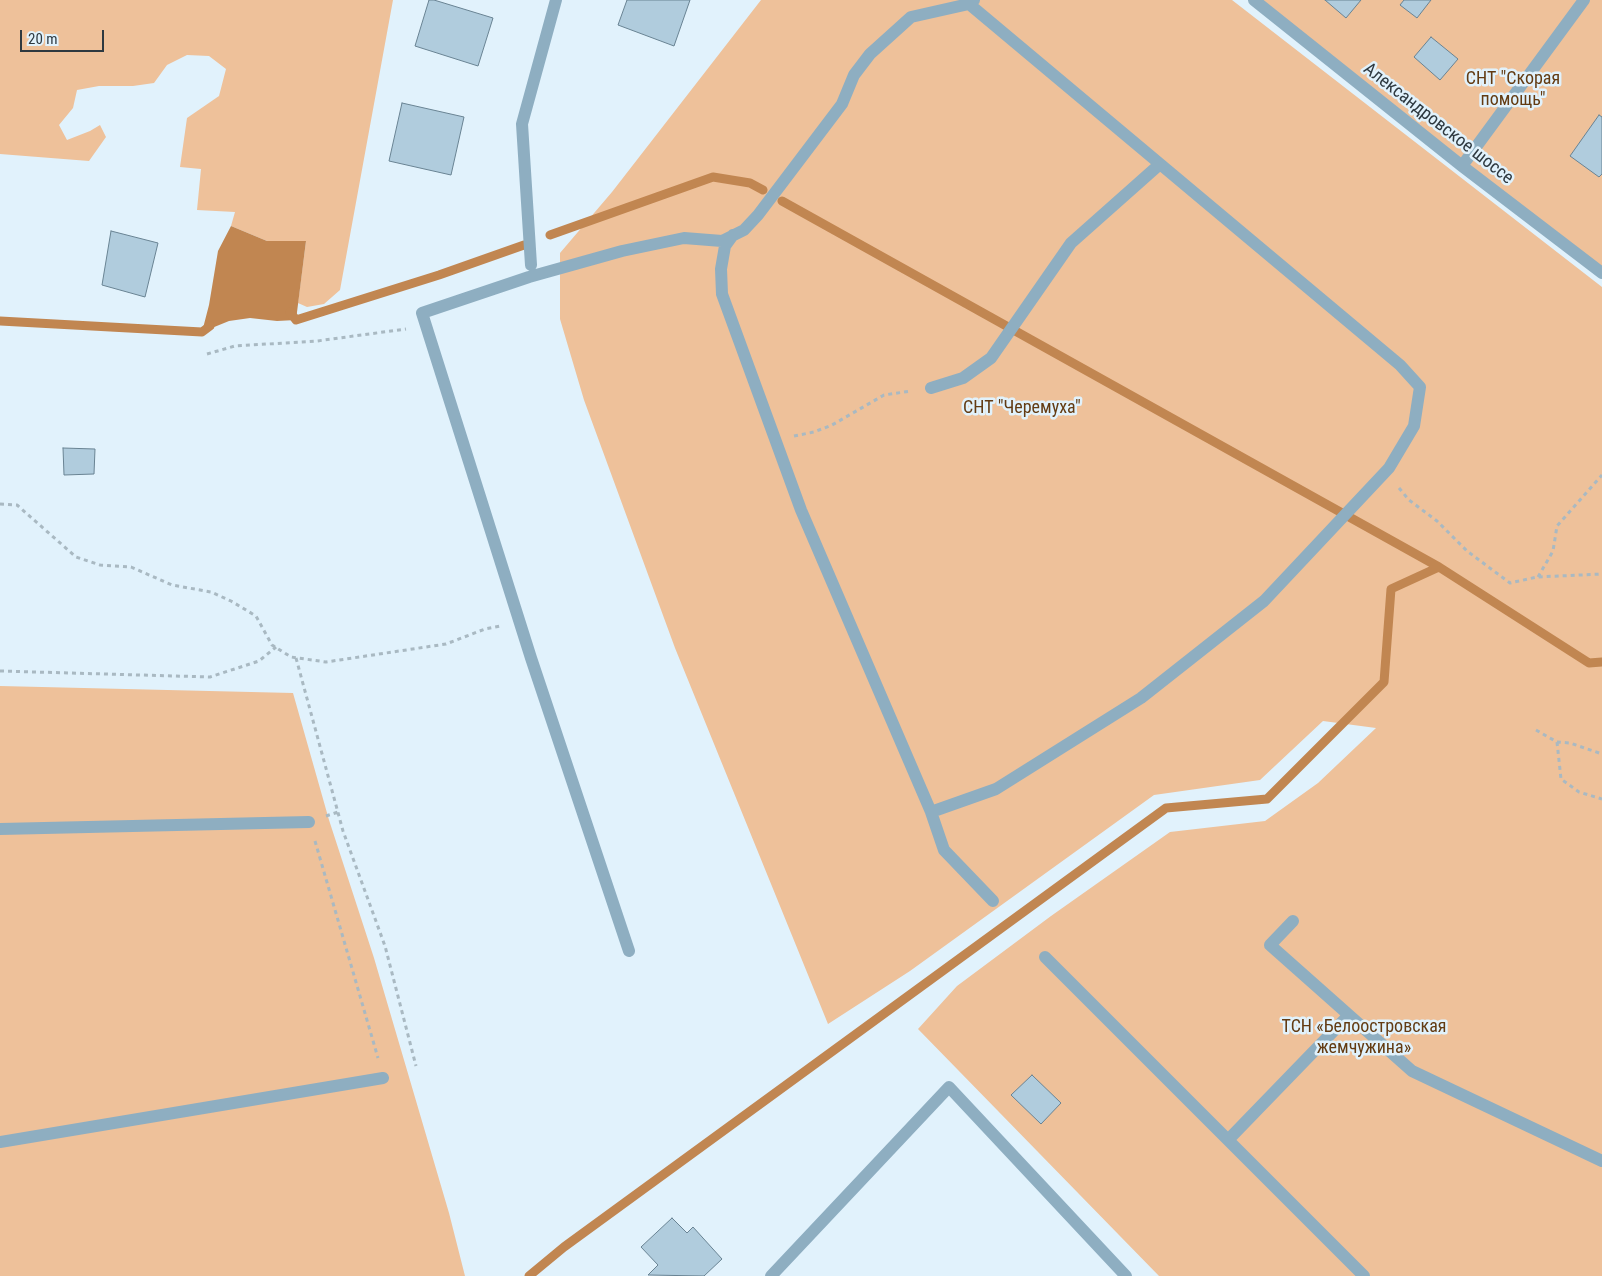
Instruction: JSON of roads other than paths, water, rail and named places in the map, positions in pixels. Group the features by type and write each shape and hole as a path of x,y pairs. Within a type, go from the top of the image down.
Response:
{"street":[{"path":"531,265 522,124 556,0"},
{"name":"Александровское шоссе","path":"1254,0 1462,166 1602,273"},
{"path":"1462,166 1584,0"},
{"path":"629,951 520,624 422,313 529,278 622,251 684,238 722,241 744,230 758,215 842,104 854,75 870,54 911,17 971,2 1160,164 1400,365 1420,387 1414,426 1389,468 1264,601 1141,698 996,789 931,812"},
{"path":"931,388 963,378 991,358 1071,244 1160,164"},
{"path":"733,235 725,246 720,269 722,294 801,510 931,812 944,850 994,901"},
{"path":"0,829 309,822"},
{"path":"1293,921 1270,945 1412,1071 1602,1160"},
{"path":"1045,956 1364,1276"},
{"path":"1228,1140 1349,1015"},
{"path":"0,1142 383,1078"},
{"path":"771,1276 949,1087 1126,1276"}],"waterway":[{"path":"550,235 713,177 750,183 763,190"},
{"path":"782,201 1439,567 1589,663 1602,662"},
{"path":"290,312 296,320 439,275 524,245"},
{"path":"0,321 202,332 210,326"},
{"path":"529,1276 564,1247 1166,808 1267,799 1384,682 1391,589 1439,567"}],"park label":[{"name":"СНТ \"Скорая помощь\"","path":"1513,89"},
{"name":"СНТ \"Черемуха\"","path":"1022,408"},
{"name":"ТСН «Белоостровская жемчужина»","path":"1364,1037"}]}
